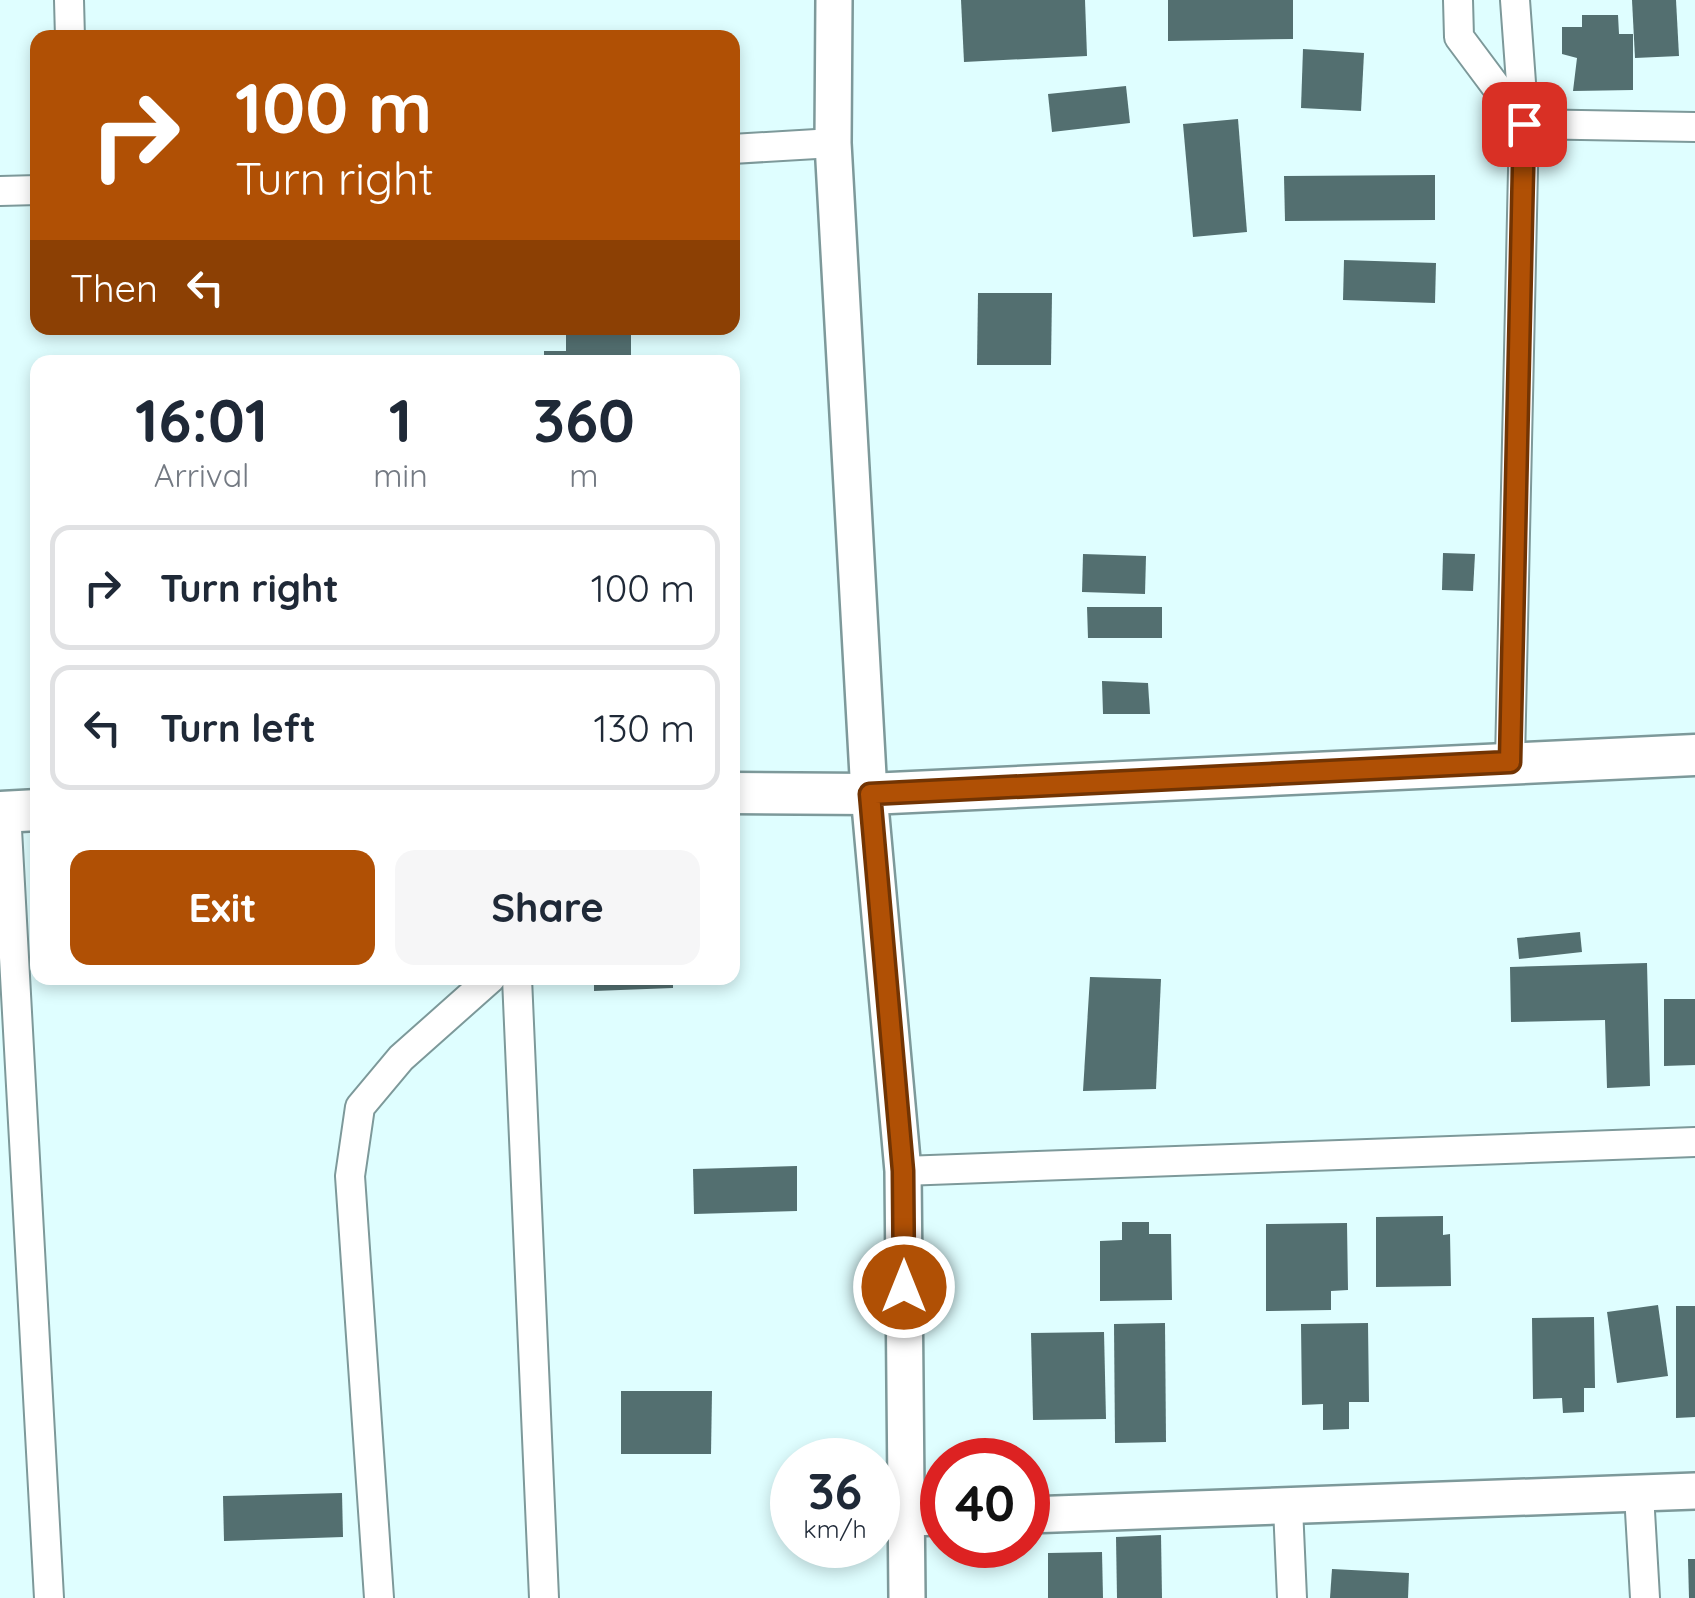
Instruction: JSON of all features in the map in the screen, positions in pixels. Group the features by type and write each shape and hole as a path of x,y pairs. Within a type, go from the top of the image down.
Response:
{"main road":[{"path":"740,794 870,794 1695,754"}],"street":[{"path":"69,0 70,30"},
{"path":"834,0 834,143 870,794 903,1171 907,1598"},
{"path":"1458,0 1460,37 1524,124"},
{"path":"1510,762 1524,124 1515,0"},
{"path":"1524,124 1695,127"},
{"path":"740,149 834,143"},
{"path":"0,191 30,190"},
{"path":"14,811 49,1598"},
{"path":"379,1598 350,1176 360,1107 400,1058 483,985"},
{"path":"517,985 544,1598"},
{"path":"903,1171 1695,1142"},
{"path":"1050,1513 1695,1491"},
{"path":"1638,1494 1644,1598"},
{"path":"1288,1506 1292,1598"},
{"path":"906,1518 920,1518"}],"building":[{"path":"961,0 1085,0 1087,56 964,62"},
{"path":"1168,0 1293,0 1293,39 1168,41"},
{"path":"1632,0 1676,0 1679,56 1635,58"},
{"path":"1582,15 1618,15 1619,34 1633,34 1633,90 1573,91 1577,58 1562,54 1562,27 1582,27"},
{"path":"1303,49 1364,53 1361,111 1301,108"},
{"path":"1126,86 1130,123 1052,132 1048,94"},
{"path":"1238,119 1247,232 1193,237 1183,124"},
{"path":"1435,175 1435,220 1285,221 1284,176"},
{"path":"1344,260 1436,263 1435,303 1343,300"},
{"path":"978,293 1052,293 1051,365 977,365"},
{"path":"566,335 631,335 631,355 544,355 544,351 566,351"},
{"path":"1443,553 1475,554 1473,591 1442,590"},
{"path":"1083,554 1146,556 1145,594 1082,592"},
{"path":"1087,607 1162,607 1162,638 1088,638"},
{"path":"1102,681 1148,683 1150,714 1103,714"},
{"path":"1580,932 1582,952 1519,959 1517,938"},
{"path":"1647,963 1650,1086 1607,1088 1605,1020 1511,1022 1510,967"},
{"path":"1090,977 1161,979 1156,1089 1083,1091"},
{"path":"594,985 673,985 673,988 594,991"},
{"path":"1664,999 1695,999 1695,1065 1664,1066"},
{"path":"797,1166 797,1211 694,1214 693,1169"},
{"path":"1443,1216 1443,1235 1450,1234 1451,1286 1376,1287 1376,1217"},
{"path":"1122,1222 1149,1222 1149,1234 1171,1234 1172,1300 1100,1301 1100,1241 1122,1240"},
{"path":"1347,1223 1348,1290 1331,1291 1331,1310 1266,1311 1266,1224"},
{"path":"1658,1305 1668,1376 1617,1383 1607,1312"},
{"path":"1676,1306 1695,1306 1695,1417 1676,1418"},
{"path":"1594,1317 1595,1388 1584,1388 1584,1412 1563,1413 1562,1398 1533,1399 1532,1318"},
{"path":"1165,1323 1166,1442 1115,1443 1114,1324"},
{"path":"1368,1323 1369,1402 1349,1402 1349,1429 1323,1430 1323,1404 1302,1405 1301,1324"},
{"path":"1104,1332 1106,1419 1033,1420 1031,1333"},
{"path":"621,1391 712,1391 711,1454 621,1454"},
{"path":"342,1493 343,1537 224,1541 223,1496"},
{"path":"1161,1535 1162,1598 1117,1598 1116,1537"},
{"path":"1102,1552 1103,1598 1048,1598 1050,1553"},
{"path":"1688,1559 1695,1559 1695,1598 1689,1598"},
{"path":"1332,1569 1409,1573 1408,1598 1330,1598"}],"route":[{"path":"904,1287 903,1171 870,794 1510,762 1524,124"}]}
